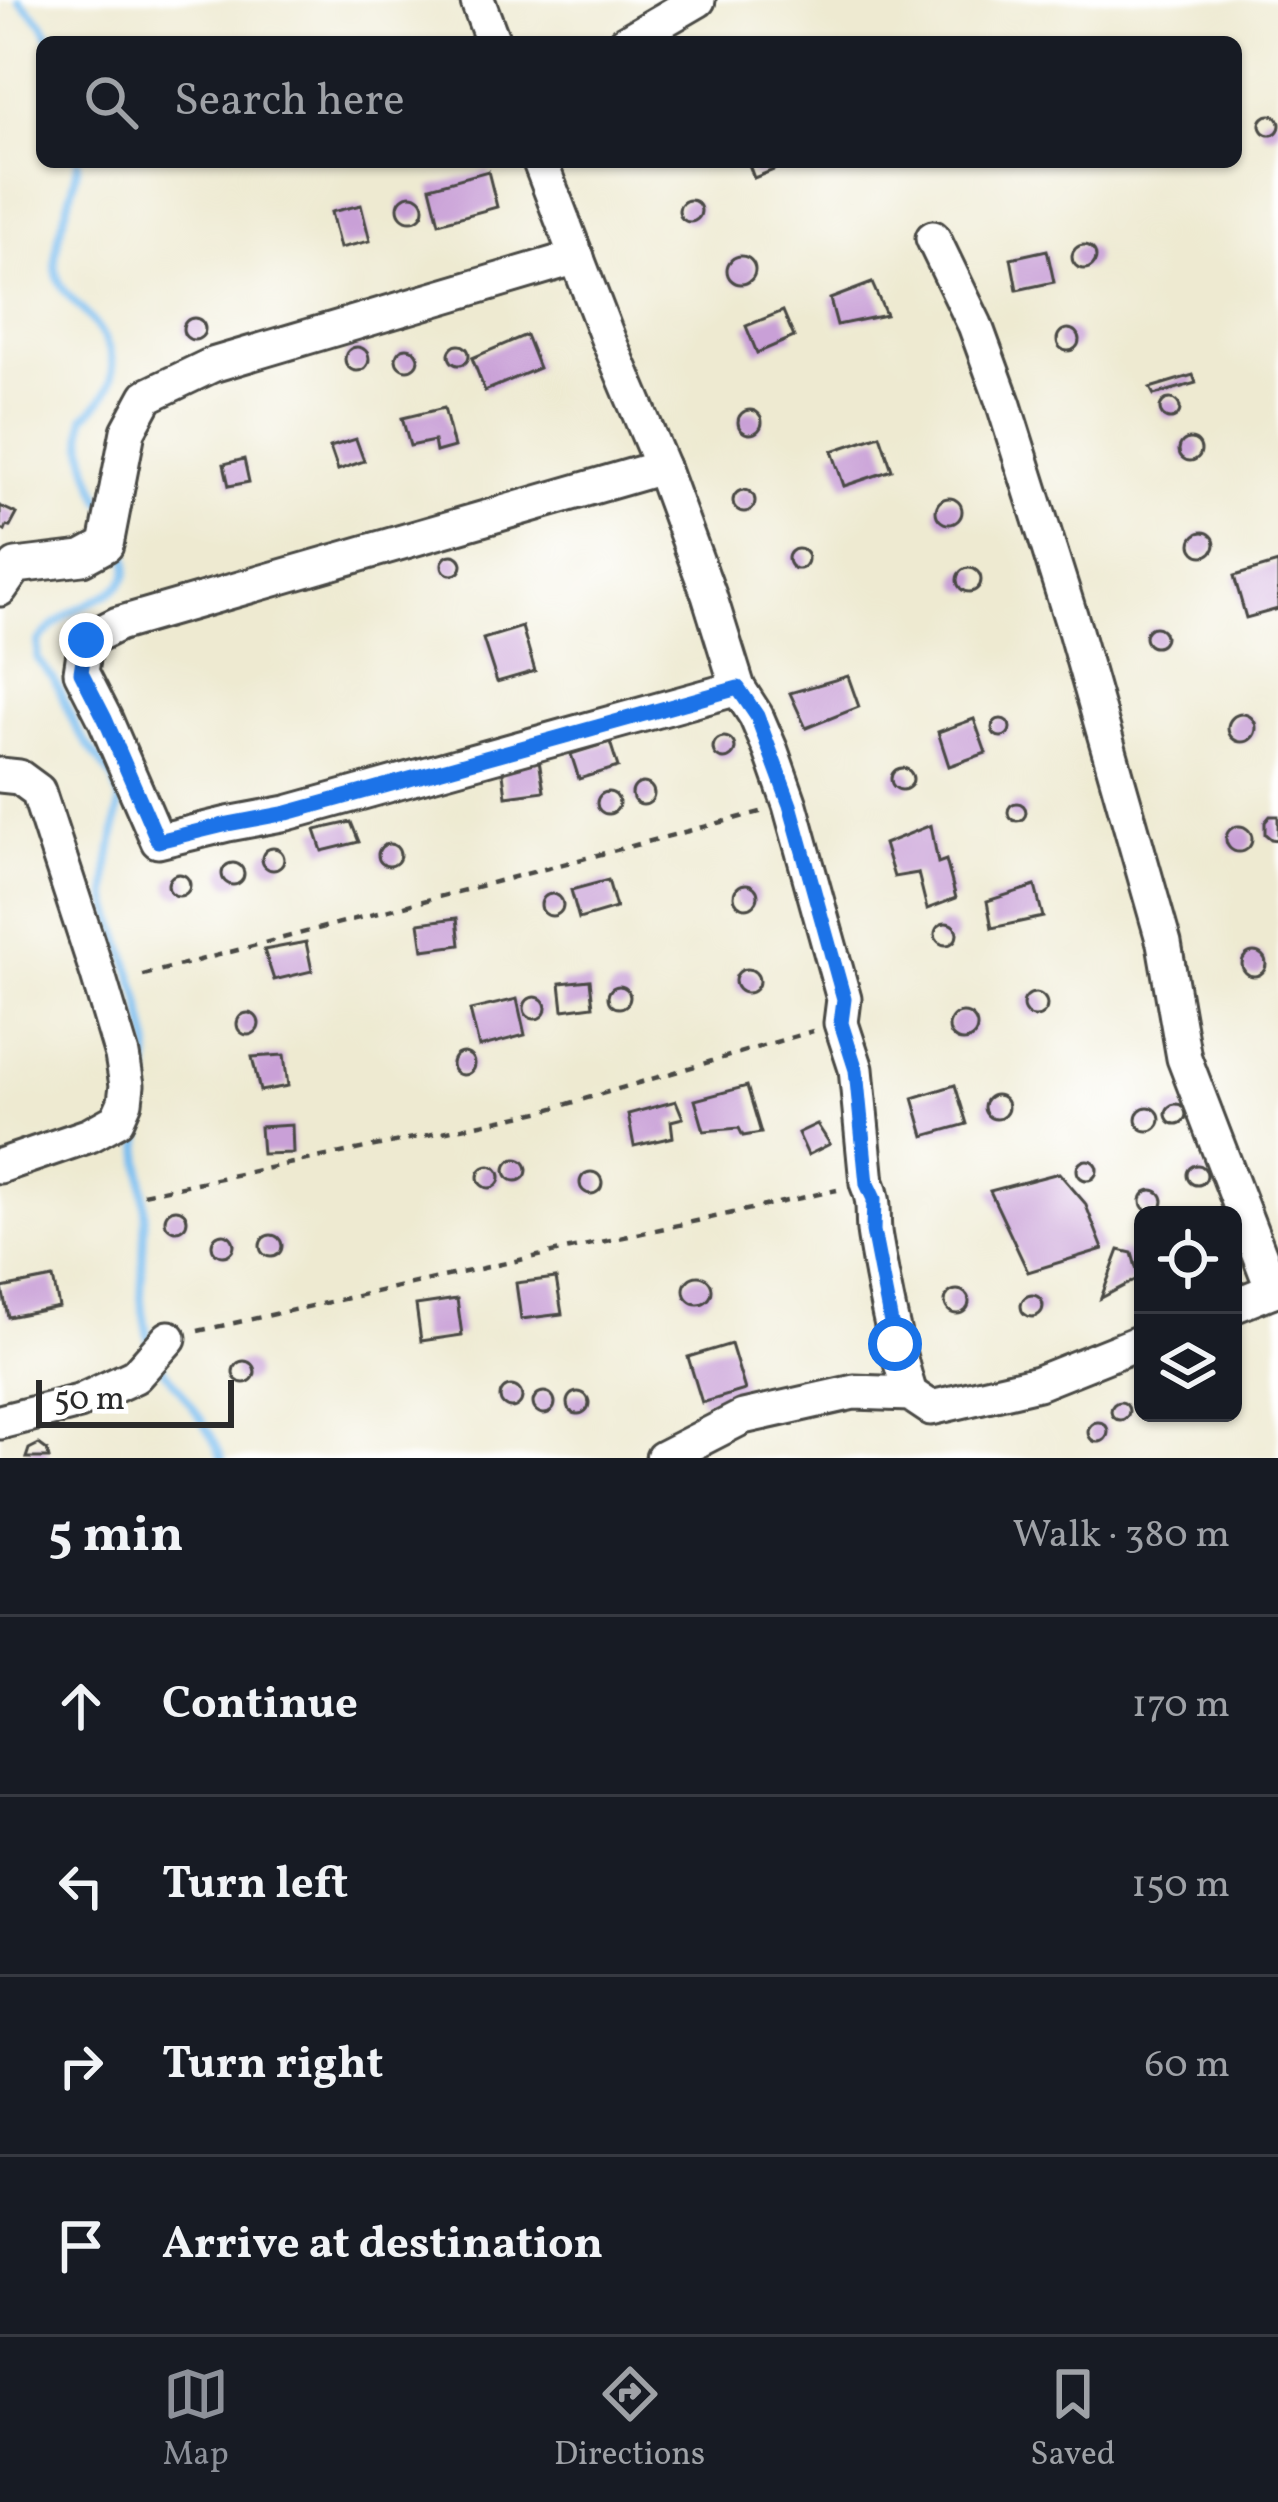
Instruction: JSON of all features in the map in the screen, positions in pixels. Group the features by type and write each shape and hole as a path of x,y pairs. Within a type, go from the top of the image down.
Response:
{"street":[{"path":"636,36 698,0"},
{"path":"478,2 492,36"},
{"path":"542,168 662,467 710,595 738,688 757,716 790,805 844,999 841,1023 856,1070 867,1184 874,1199 873,1231 910,1394"},
{"path":"933,238 975,326 1004,405 1075,631 1164,943 1184,1058 1275,1289 1242,1302"},
{"path":"0,589 16,566 82,558 106,545 128,430 147,396 212,365 577,257"},
{"path":"662,467 118,624 86,640 81,672 158,841 287,813 738,688"},
{"path":"0,775 20,777 38,790 104,995 127,1085 117,1120 90,1135 0,1166"},
{"path":"0,1422 80,1402 135,1376 169,1338"},
{"path":"662,1458 743,1418 854,1392 910,1394 931,1408 1038,1383 1134,1345"}],"path":[{"path":"143,975 790,805"},
{"path":"143,1193 544,1111 841,1023"},
{"path":"169,1338 867,1184"}],"building":[{"path":"1263,118 1277,118 1277,132 1263,132"},
{"path":"750,168 778,168 754,178"},
{"path":"488,171 497,207 439,223 430,187"},
{"path":"411,195 424,208 411,221 398,208"},
{"path":"690,200 701,211 690,222 679,211"},
{"path":"361,205 370,241 340,248 331,212"},
{"path":"1084,245 1096,257 1084,269 1072,257"},
{"path":"1047,250 1054,282 1017,290 1011,258"},
{"path":"741,256 751,260 755,270 751,280 741,284 731,280 727,270 731,260"},
{"path":"872,283 886,315 837,325 830,299"},
{"path":"783,311 794,337 757,353 746,326"},
{"path":"194,318 205,329 194,340 183,329"},
{"path":"1068,329 1079,340 1068,351 1057,340"},
{"path":"526,335 539,368 485,391 472,358"},
{"path":"459,345 469,355 459,365 449,355"},
{"path":"357,347 369,359 357,371 345,359"},
{"path":"407,348 418,359 407,370 396,359"},
{"path":"1193,375 1196,383 1154,395 1150,388"},
{"path":"1170,399 1180,409 1170,419 1160,409"},
{"path":"444,408 454,447 436,452 434,441 410,446 402,418"},
{"path":"750,410 759,413 759,431 750,434 741,431 738,422 741,413"},
{"path":"880,435 892,470 844,486 832,451"},
{"path":"356,439 364,461 338,470 330,447"},
{"path":"1190,439 1201,450 1190,461 1179,450"},
{"path":"244,459 249,482 229,486 224,464"},
{"path":"744,490 755,501 744,512 733,501"},
{"path":"949,498 962,511 949,524 936,511"},
{"path":"0,506 17,514 5,531 0,528"},
{"path":"1203,532 1215,544 1203,556 1191,544"},
{"path":"798,549 808,559 798,569 788,559"},
{"path":"452,555 462,565 452,575 442,565"},
{"path":"1278,563 1278,609 1246,618 1234,576"},
{"path":"969,568 981,580 969,592 957,580"},
{"path":"522,627 535,671 497,682 483,639"},
{"path":"1155,627 1165,637 1155,647 1145,637"},
{"path":"848,676 859,707 806,728 790,693"},
{"path":"1242,714 1252,718 1256,728 1252,738 1242,742 1232,738 1228,728 1232,718"},
{"path":"974,719 986,753 949,766 938,732"},
{"path":"1001,719 1010,728 1001,737 992,728"},
{"path":"724,737 735,748 724,759 713,748"},
{"path":"610,742 618,767 579,779 571,754"},
{"path":"539,760 544,791 506,796 502,766"},
{"path":"902,768 913,779 902,790 891,779"},
{"path":"643,783 654,794 643,805 632,794"},
{"path":"608,792 619,803 608,814 597,803"},
{"path":"1017,803 1026,812 1017,821 1008,812"},
{"path":"1270,816 1278,816 1278,840 1265,834"},
{"path":"351,822 359,842 322,851 315,830"},
{"path":"931,825 938,863 946,860 956,898 927,909 918,873 894,877 884,844"},
{"path":"1239,826 1252,839 1239,852 1226,839"},
{"path":"389,844 400,855 389,866 378,855"},
{"path":"273,848 284,859 273,870 262,859"},
{"path":"233,863 244,874 233,885 222,874"},
{"path":"179,874 190,885 179,896 168,885"},
{"path":"608,880 616,908 579,919 571,890"},
{"path":"746,884 755,887 755,905 746,908 737,905 734,896 737,887"},
{"path":"1035,886 1043,917 992,928 987,901"},
{"path":"552,894 563,905 552,916 541,905"},
{"path":"457,918 460,945 423,950 419,923"},
{"path":"946,923 957,934 946,945 935,934"},
{"path":"306,942 312,971 274,980 264,950"},
{"path":"1254,952 1263,955 1263,973 1254,976 1245,973 1242,964 1245,955"},
{"path":"747,969 759,981 747,993 735,981"},
{"path":"590,980 593,1006 563,1010 560,983"},
{"path":"619,986 630,997 619,1008 608,997"},
{"path":"1035,993 1047,1005 1035,1017 1023,1005"},
{"path":"535,997 546,1008 535,1019 524,1008"},
{"path":"517,999 525,1035 479,1047 470,1010"},
{"path":"248,1013 259,1024 248,1035 237,1024"},
{"path":"963,1013 973,1017 977,1027 973,1037 963,1041 953,1037 949,1027 953,1017"},
{"path":"463,1053 474,1064 463,1075 452,1064"},
{"path":"284,1055 288,1086 260,1091 252,1057"},
{"path":"955,1085 967,1124 924,1136 913,1098"},
{"path":"747,1086 761,1133 743,1136 739,1128 704,1131 695,1100"},
{"path":"996,1095 1005,1098 1005,1116 996,1119 987,1116 984,1107 987,1098"},
{"path":"676,1101 683,1118 671,1121 673,1137 634,1146 628,1114"},
{"path":"1176,1104 1186,1114 1176,1124 1166,1114"},
{"path":"1148,1107 1160,1119 1148,1131 1136,1119"},
{"path":"817,1124 830,1144 808,1155 798,1133"},
{"path":"292,1125 293,1153 262,1154 260,1127"},
{"path":"516,1159 527,1170 516,1181 505,1170"},
{"path":"1087,1160 1097,1170 1087,1180 1077,1170"},
{"path":"1197,1165 1207,1175 1197,1185 1187,1175"},
{"path":"489,1166 500,1177 489,1188 478,1177"},
{"path":"591,1172 602,1183 591,1194 580,1183"},
{"path":"1059,1173 1085,1203 1103,1249 1028,1272 990,1191"},
{"path":"1144,1193 1160,1193 1161,1206 1143,1206"},
{"path":"176,1209 187,1220 176,1231 165,1220"},
{"path":"223,1234 234,1245 223,1256 212,1245"},
{"path":"271,1235 282,1246 271,1257 260,1246"},
{"path":"1119,1250 1132,1253 1134,1281 1101,1298"},
{"path":"698,1276 708,1280 712,1290 708,1300 698,1304 688,1300 684,1290 688,1280"},
{"path":"53,1278 59,1307 8,1317 2,1288"},
{"path":"556,1278 562,1314 521,1319 516,1283"},
{"path":"957,1290 969,1302 957,1314 945,1302"},
{"path":"1032,1295 1043,1306 1032,1317 1021,1306"},
{"path":"457,1299 462,1335 421,1341 416,1305"},
{"path":"731,1344 745,1390 702,1403 688,1357"},
{"path":"244,1361 255,1372 244,1383 233,1372"},
{"path":"511,1386 522,1397 511,1408 500,1397"},
{"path":"544,1392 555,1403 544,1414 533,1403"},
{"path":"578,1392 589,1403 578,1414 567,1403"},
{"path":"1120,1402 1129,1411 1120,1420 1111,1411"},
{"path":"1098,1422 1108,1432 1098,1442 1088,1432"},
{"path":"39,1444 49,1458 26,1458 29,1449"}],"waterway":[{"path":"19,0 49,36"},
{"path":"77,168 55,259 58,278 102,335 112,360 110,384 84,417 83,429 87,461 102,502"},
{"path":"121,536 128,567 120,585 51,628 38,641 37,659 54,679 77,730 114,781 120,801 108,901 150,1047 140,1146 145,1212 141,1299 149,1344"},
{"path":"159,1363 202,1421 222,1458"}],"route":[{"path":"86,640 81,672 158,841 287,813 738,688 757,716 790,805 844,999 841,1023 856,1070 867,1184 874,1199 873,1231 895,1344"}]}
